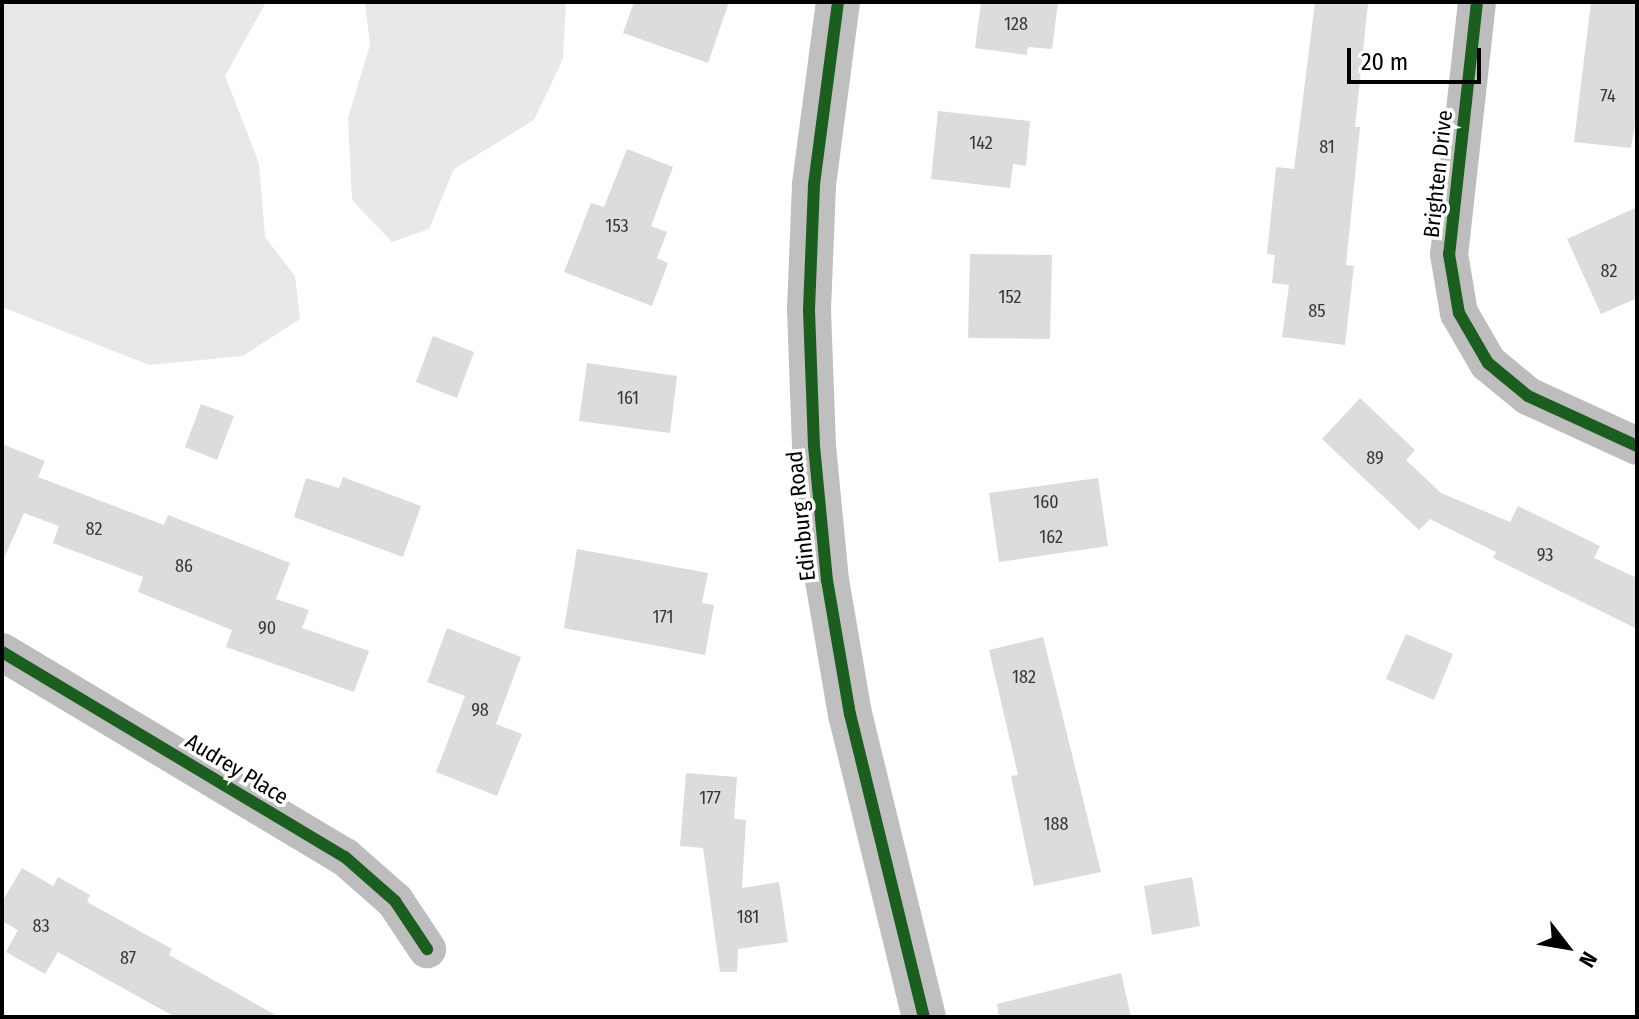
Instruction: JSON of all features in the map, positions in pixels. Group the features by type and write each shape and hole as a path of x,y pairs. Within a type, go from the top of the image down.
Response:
{"main road":[{"name":"Edinburg Road","path":"838,2 814,185 809,310 814,446 827,580 850,714 924,1017"}],"street":[{"name":"Brighten Drive","path":"1477,2 1449,254 1459,313 1488,363 1528,396 1637,446"},
{"name":"Audrey Place","path":"2,652 345,857 395,901 427,949"}],"shaded area":[{"path":"2,2 266,2 225,76 259,163 265,237 295,276 300,319 243,356 149,365 2,307"},
{"path":"365,2 566,2 563,59 534,120 454,169 429,229 392,242 352,200 348,118 370,45"}],"building":[{"path":"634,2 729,2 708,63 623,33"},
{"path":"981,2 1058,2 1052,49 1028,47 1027,55 975,48"},
{"path":"1315,2 1368,4 1355,127 1360,127 1346,265 1354,266 1345,345 1282,337 1289,285 1272,283 1275,255 1267,254 1276,167 1294,169"},
{"path":"1591,2 1637,2 1637,113 1631,148 1574,142"},
{"path":"938,111 1030,121 1026,166 1013,164 1010,188 931,179"},
{"path":"627,149 673,167 651,226 667,232 657,258 668,263 652,306 564,272 591,203 604,207"},
{"path":"1637,207 1637,298 1601,314 1567,239"},
{"path":"970,254 1052,255 1050,339 968,338"},
{"path":"433,336 474,352 457,398 416,382"},
{"path":"587,363 677,376 670,433 579,421"},
{"path":"1360,398 1415,450 1406,460 1441,493 1510,522 1518,506 1600,546 1594,558 1637,578 1637,629 1493,558 1496,552 1430,519 1419,530 1322,439"},
{"path":"201,404 234,416 217,460 185,447"},
{"path":"2,444 45,461 38,477 164,525 168,515 290,563 276,599 309,610 302,628 369,651 354,692 226,647 232,630 138,592 143,577 53,543 59,526 24,513 2,563"},
{"path":"343,477 421,506 403,557 294,517 306,478 339,488"},
{"path":"1098,478 1108,546 999,562 989,493"},
{"path":"577,549 708,573 702,603 714,605 705,655 564,628"},
{"path":"447,628 521,657 496,724 522,734 497,796 436,772 465,696 427,682"},
{"path":"1406,634 1453,654 1434,700 1386,679"},
{"path":"1043,637 1101,872 1034,886 1011,776 1018,775 989,650"},
{"path":"686,773 737,777 734,819 746,820 742,888 779,882 788,942 738,949 737,972 720,972 703,848 680,846"},
{"path":"22,868 53,886 58,877 90,895 87,902 172,949 169,955 279,1017 175,1017 58,952 45,974 6,952 18,930 2,921 2,902"},
{"path":"1192,877 1200,926 1152,935 1144,886"},
{"path":"1121,973 1131,1017 999,1017 997,1004"}],"cycle path":[{"path":"838,2 814,185 809,310 814,446 827,580 850,714 924,1017"},
{"path":"1477,2 1449,254 1459,313 1488,363 1528,396 1637,446"},
{"path":"2,652 345,857 395,901 427,949"}]}
